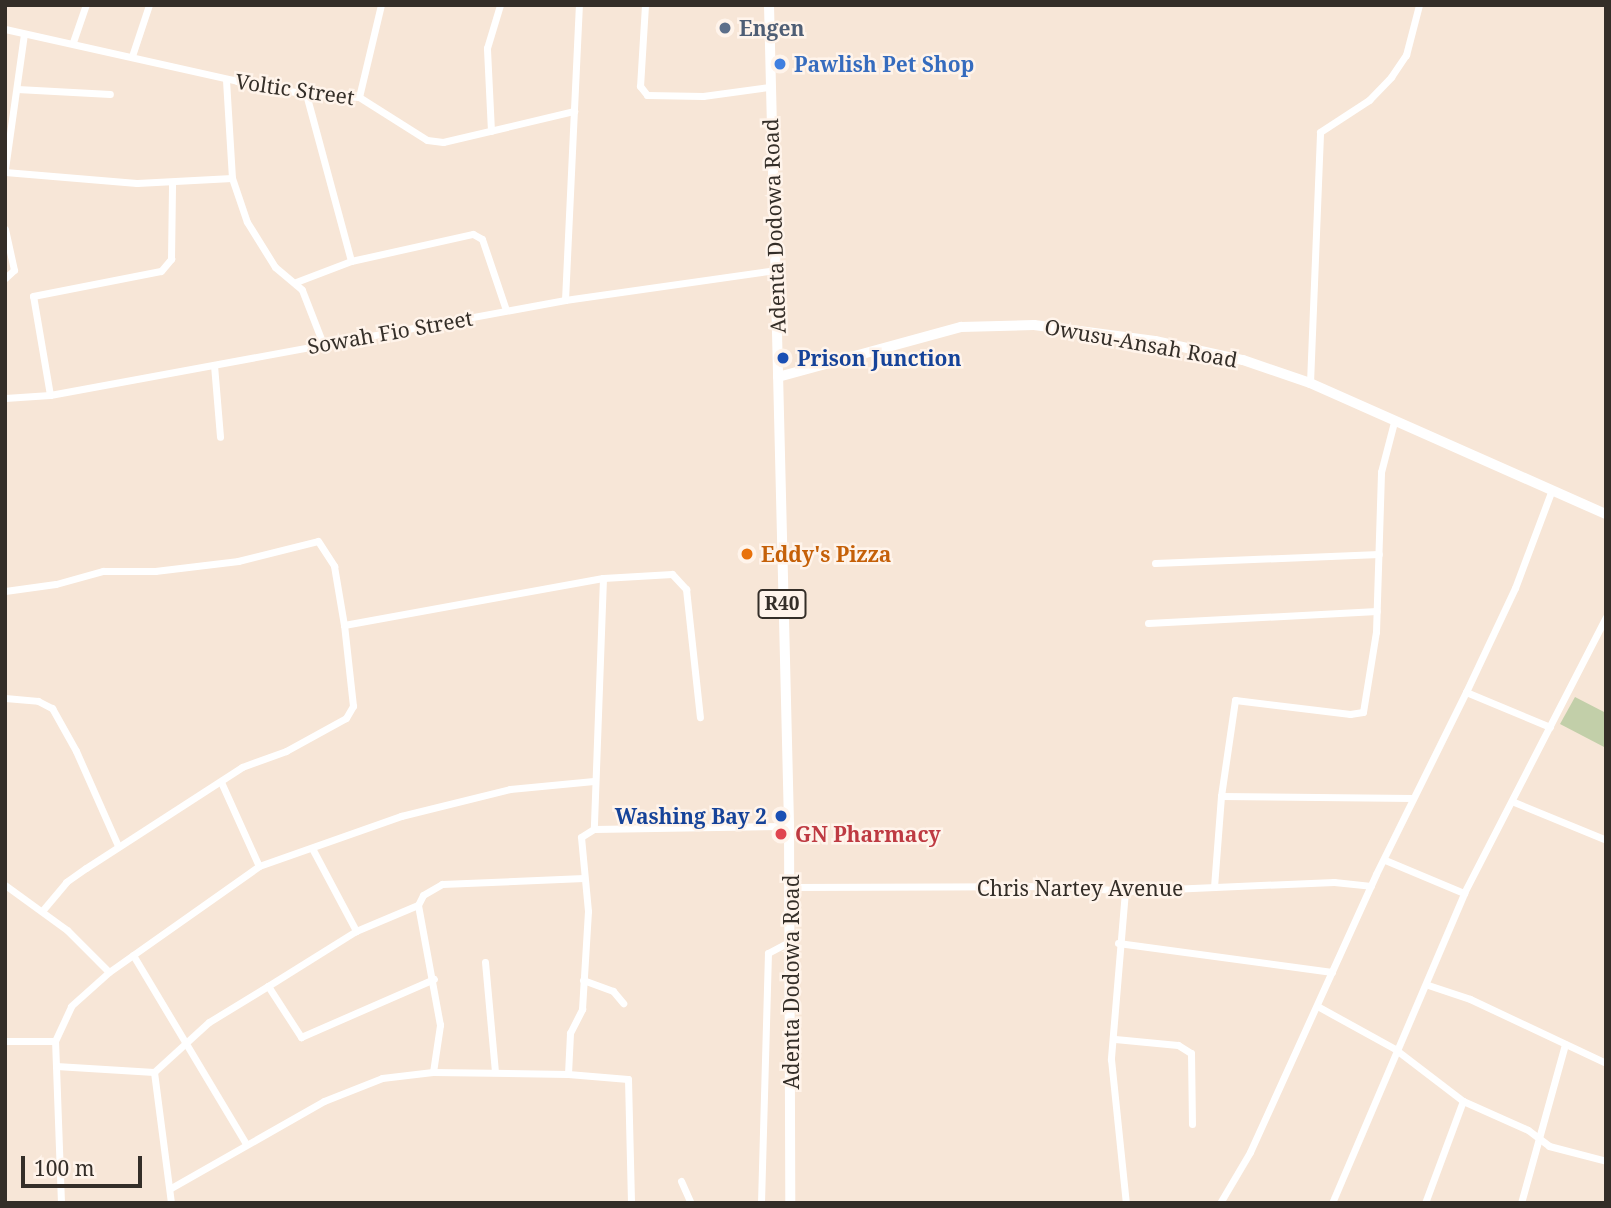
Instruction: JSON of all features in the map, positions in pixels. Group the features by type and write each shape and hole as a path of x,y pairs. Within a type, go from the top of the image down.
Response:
{"main road":[{"name":"Adenta Dodowa Road","path":"769,5 789,826 790,1203"}],"street":[{"path":"73,41 86,5"},
{"path":"132,56 149,5"},
{"path":"359,97 381,5"},
{"path":"491,131 488,48 500,5"},
{"path":"565,300 579,5"},
{"path":"645,5 640,86 647,95 703,96 769,87"},
{"path":"1310,383 1320,132 1369,100 1391,77 1406,55 1419,5"},
{"name":"Voltic Street","path":"5,29 73,41 226,79 306,94 359,97 427,140 443,142 574,111"},
{"path":"23,34 5,171 172,183 232,178"},
{"path":"226,79 232,178 244,216 266,256 296,282 323,344"},
{"path":"17,89 110,94"},
{"path":"306,94 351,261"},
{"path":"50,395 33,296 162,271 171,259 172,183"},
{"path":"5,229 14,270 5,278"},
{"path":"296,282 351,261 473,234 482,239 506,310"},
{"name":"Sowah Fio Street","path":"5,398 50,395 565,300 775,271"},
{"name":"Owusu-Ansah Road","path":"778,377 823,368 926,334 1022,324 1167,344 1243,360 1310,383 1551,492 1606,514"},
{"path":"214,365 220,437"},
{"path":"1214,887 1221,796 1235,700 1350,714 1363,712 1377,611 1381,472 1394,422"},
{"path":"1220,1203 1250,1152 1319,1007 1371,886 1515,588 1551,492"},
{"path":"5,591 56,584 103,571 155,571 238,561 318,541 334,566 344,625 353,706 346,718 286,751 242,766 66,883 42,911"},
{"path":"1155,563 1379,554"},
{"path":"344,625 603,578 672,574 682,579 696,655 700,717"},
{"path":"594,830 603,578"},
{"path":"1148,623 1377,611"},
{"path":"1332,1203 1395,1049 1428,985 1464,893 1514,802 1550,727 1603,629 1606,617"},
{"path":"1466,692 1550,727"},
{"path":"5,698 38,701 52,708 76,751 118,846"},
{"path":"61,1203 55,1041 71,1006 109,972 259,866 313,850 401,816 510,789 594,781"},
{"path":"221,782 259,866"},
{"path":"1221,796 1413,798"},
{"path":"1514,802 1606,840"},
{"path":"568,1074 570,1033 582,1009 588,911 581,837 594,830 789,826"},
{"path":"313,850 356,931"},
{"path":"1385,860 1464,893"},
{"path":"433,1072 440,1028 418,905 423,895 442,884 584,878"},
{"name":"Chris Nartey Avenue","path":"790,887 1065,886 1125,891 1334,882 1371,886"},
{"path":"5,885 42,911 109,972"},
{"path":"1125,891 1112,1011 1115,1039 1111,1059 1126,1203"},
{"path":"154,1072 182,1042 268,986 356,931 418,905"},
{"path":"761,1203 768,953 789,942"},
{"path":"1118,943 1332,972"},
{"path":"134,955 182,1042 246,1144"},
{"path":"485,962 495,1072"},
{"path":"268,986 301,1037 433,979"},
{"path":"583,980 613,991 622,1003"},
{"path":"1428,985 1470,999 1606,1063"},
{"path":"1319,1007 1395,1049 1463,1101 1541,1141 1606,1161"},
{"path":"1115,1039 1178,1045 1191,1053 1192,1124"},
{"path":"5,1041 55,1041"},
{"path":"1521,1203 1541,1141 1565,1044"},
{"path":"56,1066 154,1072"},
{"path":"154,1072 171,1203"},
{"path":"170,1188 324,1101 378,1079 433,1072 568,1074 628,1079 631,1203"},
{"path":"1425,1203 1463,1101"},
{"path":"681,1181 691,1203"}],"green space":[{"path":"1575,697 1606,713 1606,748 1560,724"}],"place":[{"name":"Engen","path":"725,28"},
{"name":"Pawlish Pet Shop","path":"780,64"},
{"name":"Prison Junction","path":"783,358"},
{"name":"Eddy's Pizza","path":"747,554"},
{"name":"Washing Bay 2","path":"781,816"},
{"name":"GN Pharmacy","path":"781,834"}]}
